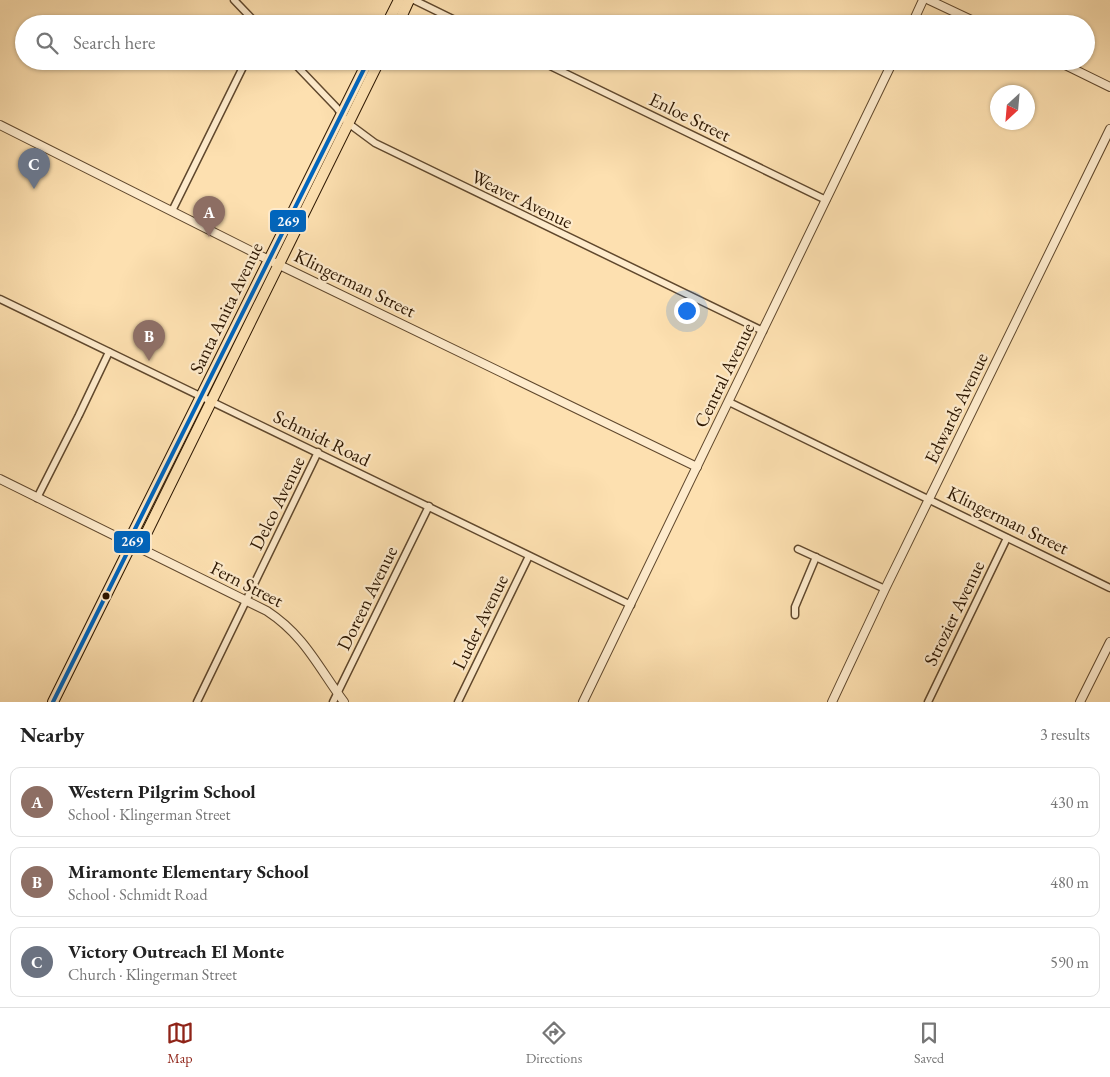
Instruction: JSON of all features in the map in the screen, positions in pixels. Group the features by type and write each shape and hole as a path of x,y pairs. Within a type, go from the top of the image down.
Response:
{"main road":[{"path":"392,15 399,0"},
{"path":"402,15 409,0"},
{"name":"Santa Anita Avenue","path":"274,262 364,70"},
{"name":"Santa Anita Avenue","path":"53,702 131,545 142,540 206,398 274,262 374,70"}],"street":[{"path":"234,0 248,15"},
{"path":"414,0 445,15"},
{"path":"916,15 923,0"},
{"path":"929,0 961,15"},
{"path":"172,210 242,70"},
{"name":"Weaver Avenue","path":"300,70 342,114 348,123 369,139 400,156 763,331"},
{"name":"Enloe Street","path":"559,70 826,200"},
{"name":"Central Avenue","path":"583,702 889,70"},
{"path":"1075,70 1110,87"},
{"name":"Klingerman Street","path":"0,125 274,262 697,467"},
{"name":"Edwards Avenue","path":"832,702 885,589 1110,129"},
{"name":"Schmidt Road","path":"0,298 630,605"},
{"path":"37,498 109,352"},
{"name":"Klingerman Street","path":"729,402 1110,588"},
{"name":"Delco Avenue","path":"197,702 318,452"},
{"name":"Fern Street","path":"0,480 267,611 290,628 307,648 344,702"},
{"name":"Doreen Avenue","path":"333,702 429,506"},
{"name":"Strozier Avenue","path":"928,702 1007,538"},
{"path":"798,549 885,589"},
{"name":"Luder Avenue","path":"458,702 529,556"},
{"path":"794,615 794,607 816,557"},
{"path":"1080,702 1110,642"}],"transit line":[{"name":"269","path":"53,702 131,545 133,533 364,70"}],"place":[{"name":"Victory Outreach El Monte","path":"34,189"},
{"name":"Western Pilgrim School","path":"209,237"},
{"name":"Miramonte Elementary School","path":"149,361"}]}
